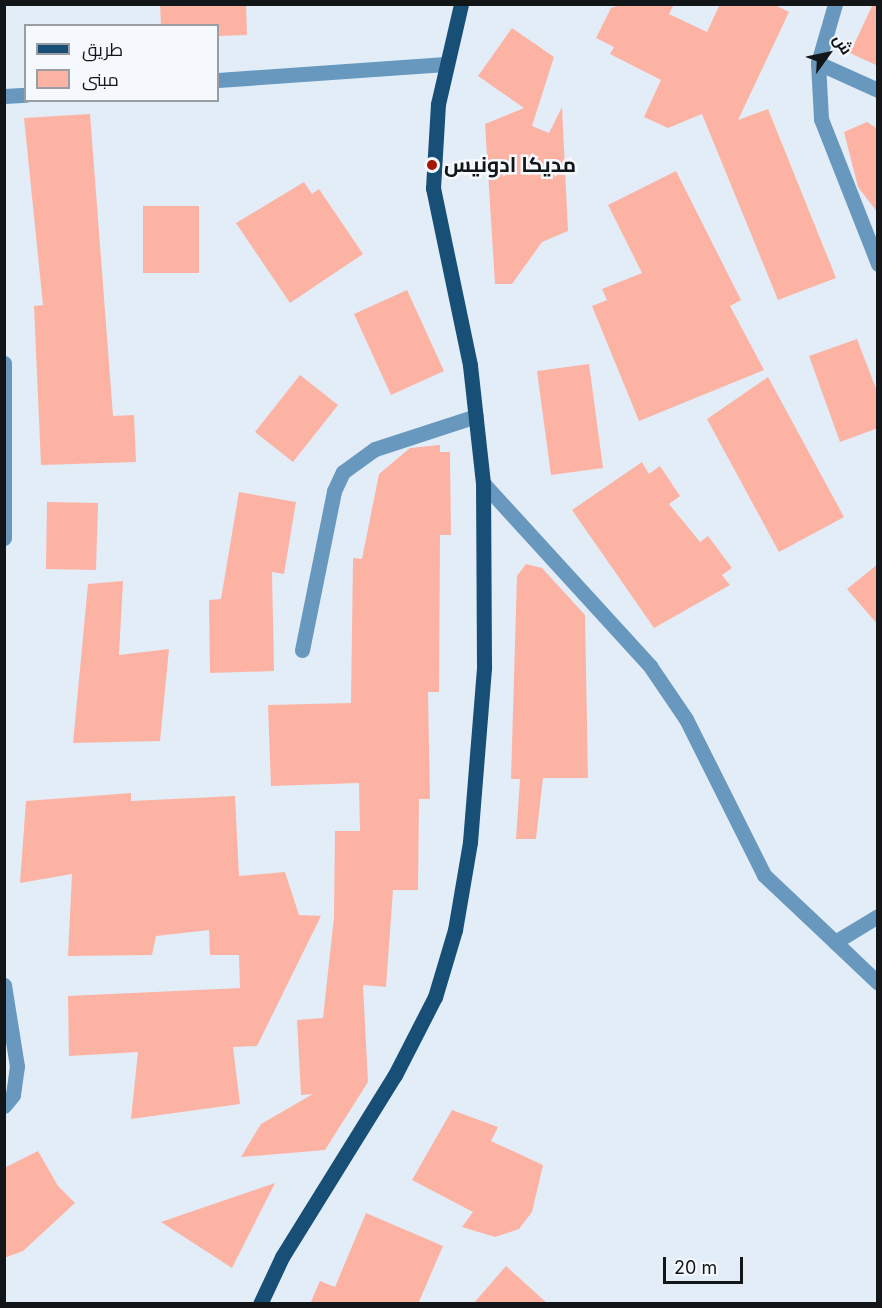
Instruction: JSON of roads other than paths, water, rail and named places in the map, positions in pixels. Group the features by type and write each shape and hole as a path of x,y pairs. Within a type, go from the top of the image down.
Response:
{"main road":[{"path":"260,1304 282,1257 395,1076 435,997 455,930 481,732 483,483 476,416 434,188 445,64 461,4"}],"street":[{"path":"835,4 818,63 821,119 878,264"},
{"path":"818,63 878,90"},
{"path":"219,80 445,64"},
{"path":"4,96 24,95"},
{"path":"4,363 4,538"},
{"path":"302,650 332,501 343,472 375,449 476,416"},
{"path":"483,483 650,666 686,718 747,849 785,897 878,983"},
{"path":"835,942 878,915"},
{"path":"4,985 17,1066 13,1095 4,1106"}],"place":[{"name":"مديكا ادونيس","path":"432,165"}]}
